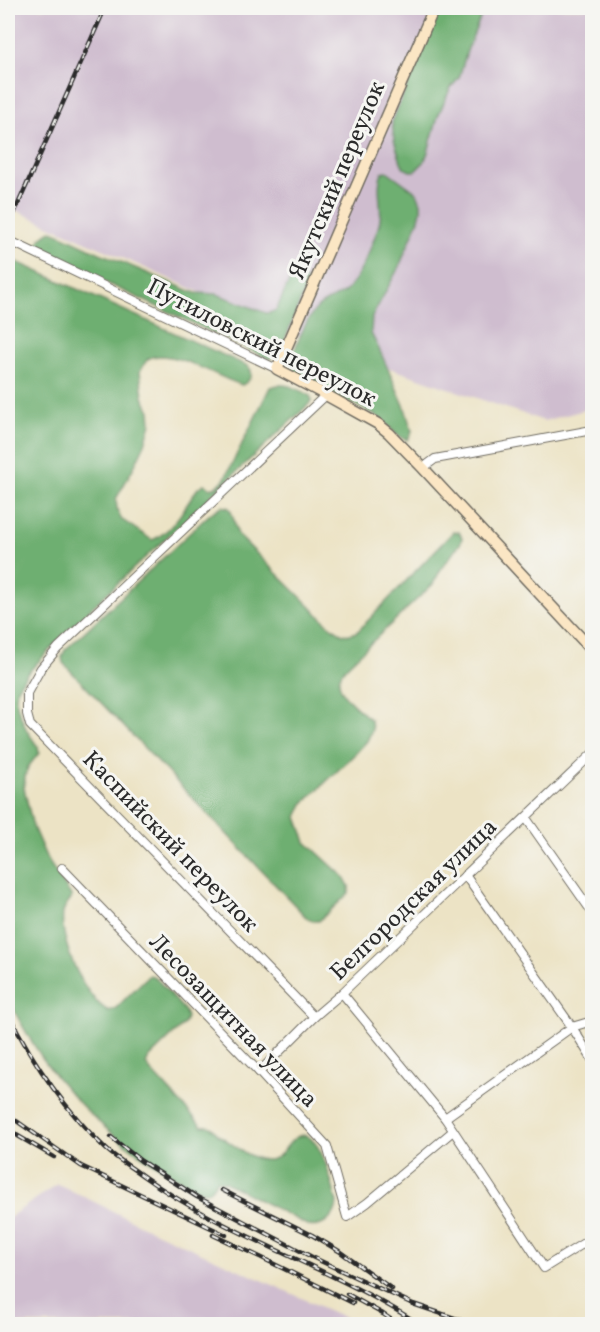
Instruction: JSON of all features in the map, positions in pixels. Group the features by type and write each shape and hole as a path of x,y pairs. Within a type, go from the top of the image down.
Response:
{"main road":[{"name":"Якутский переулок","path":"277,369 434,8"},
{"name":"Путиловский переулок","path":"277,369 378,424 389,433 592,651"}],"street":[{"name":"Путиловский переулок","path":"8,240 277,369"},
{"name":"Каспийский переулок","path":"314,1017 30,725 27,714 27,693 41,668 58,648 327,395"},
{"path":"423,468 435,459 592,430"},
{"name":"Белгородская улица","path":"259,1072 592,754"},
{"path":"526,818 592,912"},
{"name":"Лесозащитная улица","path":"62,868 259,1072 327,1146 347,1217 453,1131"},
{"path":"465,875 592,1059"},
{"path":"342,993 445,1118 544,1268 592,1238"},
{"path":"445,1118 572,1027 592,1021"}],"shaded area":[{"path":"8,8 592,8 592,408 544,421 305,339 8,207"},
{"path":"58,1184 151,1230 359,1324 8,1324 8,1218"}],"green space":[{"path":"439,8 484,8 459,78 450,89 438,116 424,162 415,171 410,171 404,168 401,162 394,140 392,122"},
{"path":"387,171 417,193 421,203 419,219 399,267 372,317 371,333 404,405 412,431 408,440 397,435 374,414 305,380 293,366 294,353 300,336 313,313 320,305 345,292 361,269 379,223 380,179 382,172"},
{"path":"51,231 190,291 217,294 266,313 276,310 292,276 304,278 307,282 306,287 282,347 269,359 40,252 39,242"},
{"path":"8,256 248,366 250,369 251,377 242,385 195,365 168,357 157,356 148,359 140,371 143,397 150,411 151,423 145,444 116,499 121,519 152,540 172,525 198,488 204,484 210,488 217,486 224,480 270,387 281,385 291,387 310,396 312,400 71,627 27,674 17,688 16,699 27,731 38,747 39,753 28,767 24,788 33,827 47,859 72,897 65,906 63,924 69,953 82,982 100,1004 109,1011 116,1008 147,977 150,975 155,977 184,1010 187,1017 185,1023 149,1058 146,1064 202,1126 212,1128 218,1135 254,1157 267,1160 276,1158 295,1138 304,1135 312,1139 324,1159 337,1203 328,1221 319,1226 309,1226 225,1182 217,1180 209,1191 195,1189 130,1148 86,1110 56,1076 30,1039 8,998"},
{"path":"222,506 229,508 238,535 330,626 347,635 358,631 453,532 459,532 462,538 433,584 340,675 342,691 371,720 372,730 367,741 357,752 303,804 297,817 306,842 344,877 349,886 349,893 319,921 308,919 63,663 62,657 65,650 211,513"}],"railway":[{"path":"8,227 105,8"},
{"path":"8,1013 28,1050 51,1085 91,1134 115,1156 176,1198 210,1217 351,1285 419,1324"},
{"path":"8,1115 81,1166 226,1235"},
{"path":"8,1128 54,1157"},
{"path":"111,1137 141,1161 197,1197 312,1257 413,1304 472,1324"},
{"path":"222,1190 312,1235 339,1251 392,1289"},
{"path":"213,1235 353,1303"},
{"path":"347,1294 398,1324"}]}
